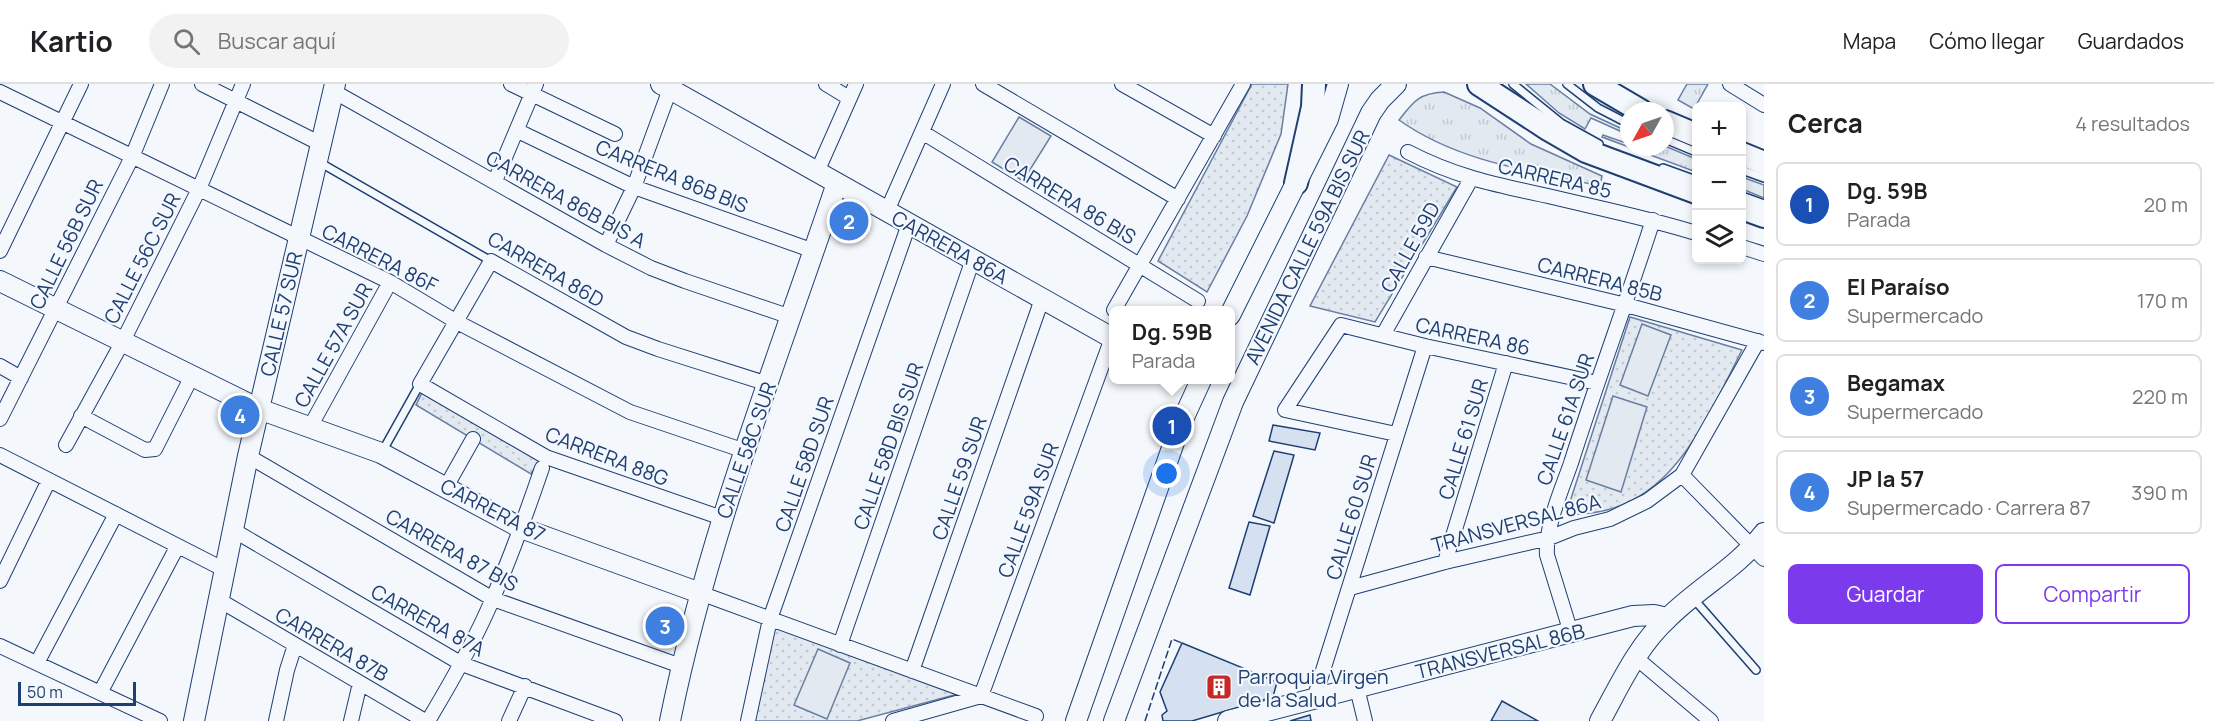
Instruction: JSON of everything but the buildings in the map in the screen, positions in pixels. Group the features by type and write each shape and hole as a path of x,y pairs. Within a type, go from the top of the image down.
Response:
{"main road":[{"path":"1296,183 1313,107 1314,84"},
{"path":"1479,84 1586,151 1692,191"},
{"path":"1595,84 1626,102"},
{"path":"1674,126 1692,133"},
{"path":"1746,156 1764,164"},
{"path":"1746,209 1764,216"}],"street":[{"path":"0,92 4,84"},
{"path":"0,251 81,84"},
{"name":"CALLE 56B SUR","path":"0,419 132,156 162,84"},
{"path":"202,84 235,100 319,152"},
{"name":"CALLE 56C SUR","path":"66,446 123,341 199,189 243,84"},
{"path":"511,84 534,89 615,134"},
{"path":"826,84 849,98"},
{"path":"817,172 856,84"},
{"path":"887,211 943,84"},
{"path":"982,84 1178,199"},
{"path":"1122,84 1214,136"},
{"name":"CALLE 59A SUR","path":"1117,306 1243,84"},
{"name":"AVENIDA CALLE 59A BIS SUR","path":"1234,306 1328,119 1338,84"},
{"name":"AVENIDA CALLE 59A BIS SUR","path":"1114,721 1240,386 1371,113 1385,94 1396,84"},
{"path":"1730,84 1764,105"},
{"name":"CALLE 57 SUR","path":"194,721 248,456 334,87"},
{"name":"CARRERA 86B BIS A","path":"334,87 606,245 651,268 791,317"},
{"path":"606,245 634,187 665,87"},
{"name":"CARRERA 86A","path":"665,87 1109,336"},
{"path":"495,181 534,89"},
{"name":"CARRERA 86F","path":"0,92 390,282 457,322 630,412 745,451"},
{"name":"CARRERA 86B BIS","path":"518,131 634,187 814,250"},
{"name":"CARRERA 86 BIS","path":"922,132 1198,301"},
{"name":"CARRERA 85","path":"1408,152 1471,179 1653,220 1692,233"},
{"name":"CALLE 59D","path":"1383,335 1471,179"},
{"name":"CALLE 58C SUR","path":"670,721 681,666 722,519 837,183"},
{"name":"CALLE 61A SUR","path":"1571,633 1547,555 1549,538 1555,512 1597,383 1626,305 1653,220"},
{"name":"CALLE 58D SUR","path":"748,721 770,620 909,224"},
{"path":"1746,249 1764,254"},
{"name":"CARRERA 85B","path":"1426,257 1626,305 1761,342"},
{"name":"CALLE 58D BIS SUR","path":"840,645 973,260"},
{"path":"420,384 491,261"},
{"name":"CARRERA 86D","path":"491,261 626,337 768,384"},
{"name":"CARRERA 87","path":"0,281 259,409 381,453 521,528 1036,716"},
{"name":"CALLE 57A SUR","path":"310,427 390,282"},
{"name":"CALLE 59 SUR","path":"912,671 1042,299"},
{"name":"CARRERA 86","path":"1396,434 1285,410 1341,325 1425,346 1597,383"},
{"name":"CALLE 59A SUR","path":"981,696 1109,336"},
{"path":"1600,721 1635,657 1667,618 1691,596 1761,547 1682,475 1761,342"},
{"name":"CALLE 60 SUR","path":"1314,699 1425,346"},
{"name":"CALLE 61 SUR","path":"1445,562 1506,363"},
{"path":"0,366 21,378"},
{"path":"81,416 145,450 155,449 192,376"},
{"name":"CARRERA 88G","path":"420,384 546,457 722,519"},
{"path":"1076,721 1194,384"},
{"path":"446,487 473,439"},
{"path":"0,455 225,570"},
{"name":"CARRERA 87 BIS","path":"248,456 493,599 681,666"},
{"path":"427,721 462,664 493,599 542,468"},
{"name":"TRANSVERSAL 86A","path":"1350,588 1445,562 1549,538 1574,528 1610,519 1647,501 1682,475"},
{"path":"0,581 49,480"},
{"path":"37,663 116,514"},
{"name":"CARRERA 87A","path":"233,530 462,664 525,686 589,717 615,721"},
{"path":"100,693 177,547"},
{"name":"CARRERA 87B","path":"219,600 427,721"},
{"name":"TRANSVERSAL 86B","path":"1228,721 1634,616 1654,615 1667,618"},
{"path":"276,721 295,645"},
{"path":"0,646 160,721"},
{"path":"1635,657 1709,720"},
{"path":"351,721 360,683"},
{"path":"510,721 525,686"},
{"path":"1357,688 1365,721"},
{"path":"893,721 981,696"}],"lane":[{"path":"1513,84 1561,123 1605,147"},
{"path":"1567,84 1598,108 1620,119"},
{"path":"1674,143 1692,150"},
{"name":"CARRERA 86D","path":"319,152 491,261"},
{"path":"1654,165 1692,179"},
{"path":"1746,171 1764,178"},
{"path":"1746,197 1764,204"},
{"path":"381,453 420,384"},
{"path":"1691,596 1756,670"}],"green space":[{"path":"1252,84 1288,84 1281,134 1247,216 1207,292 1158,261"},
{"path":"1526,84 1550,84 1590,114 1620,128 1620,131 1591,118 1585,129 1559,113"},
{"path":"1687,84 1708,84 1698,102 1692,102 1692,108 1678,100"},
{"path":"1444,92 1480,108 1531,144 1602,176 1600,186 1522,170 1470,155 1446,146 1399,120 1417,100 1428,94"},
{"path":"1019,117 1051,136 1023,181 992,162"},
{"path":"1603,135 1620,141 1620,144 1602,137"},
{"path":"1674,150 1692,157 1692,171 1653,156 1674,156"},
{"path":"1389,155 1457,187 1375,322 1310,306"},
{"path":"1746,178 1764,185 1764,198 1746,191"},
{"path":"1630,317 1742,350 1696,437 1656,484 1631,501 1601,512 1566,514"},
{"path":"1642,324 1671,335 1648,396 1620,385"},
{"path":"423,391 539,460 531,474 416,405"},
{"path":"1613,396 1647,407 1621,492 1586,480"},
{"path":"772,626 958,694 857,721 754,721"},
{"path":"818,649 850,663 827,719 794,705"}],"fence":[{"path":"1145,721 1172,639 1182,643"}],"place":[{"name":"El Paraíso","path":"849,221"},
{"name":"JP la 57","path":"240,415"},
{"name":"Dg. 59B","path":"1172,426"},
{"name":"Begamax","path":"665,626"},
{"name":"Parroquia Virgen de la Salud","path":"1219,687"}]}
